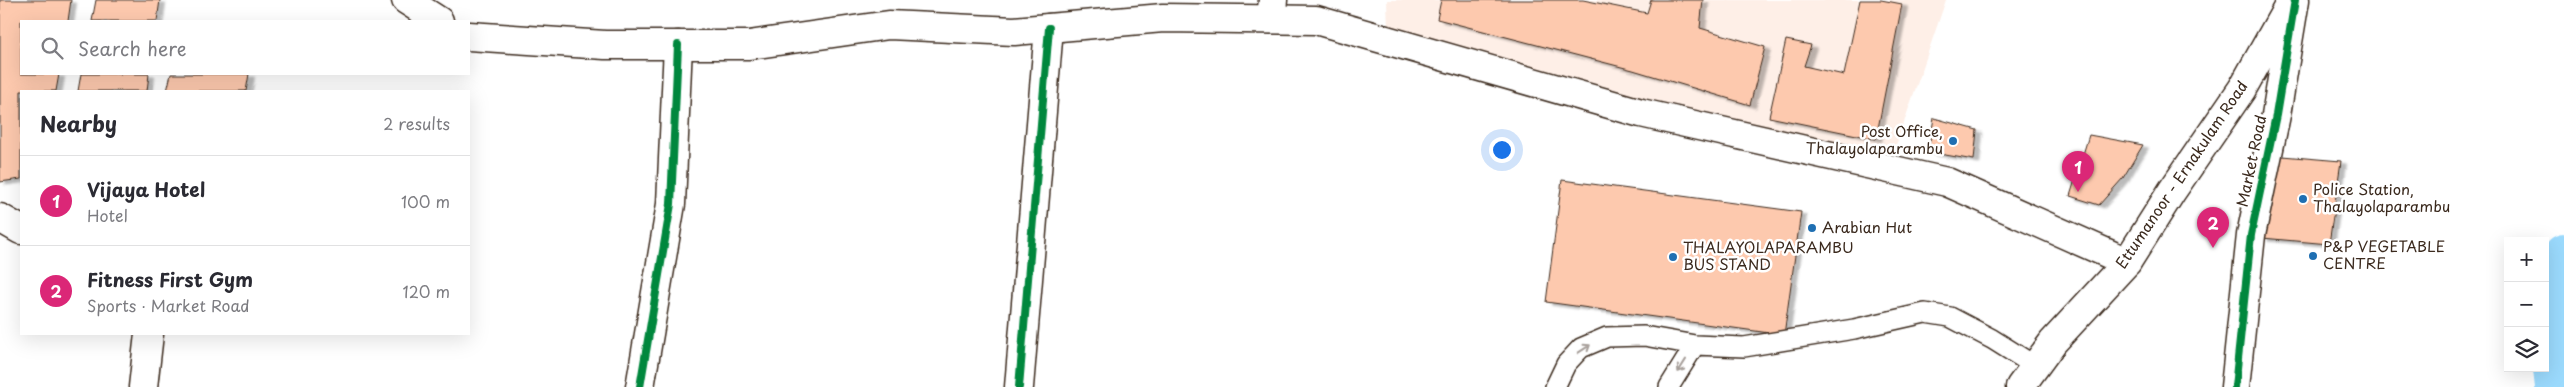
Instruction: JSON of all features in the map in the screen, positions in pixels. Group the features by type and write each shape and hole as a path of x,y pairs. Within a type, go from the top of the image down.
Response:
{"main road":[{"path":"406,0 437,20"},
{"name":"Ettumanoor - Ernakulam Road","path":"2028,377 2053,342 2127,262 2172,191 2242,89 2294,0"},
{"name":"Market Road","path":"2235,387 2251,235 2276,115 2294,0"},
{"path":"470,36 605,45 749,45 889,25 1014,31 1272,10 1316,20 1641,113 1947,182 2127,262"},
{"path":"1019,387 1049,28"},
{"path":"640,387 671,204 678,45"},
{"path":"0,218 20,229"},
{"path":"143,387 150,335"}],"lane":[{"path":"1555,387 1566,364 1581,348 1607,337 1644,336 1695,345 1744,347 1854,329 1925,313 1950,318 1992,339 2028,377"},
{"path":"1669,387 1695,345"}],"shaded area":[{"path":"1387,0 1946,0 1891,160 1627,98 1388,33"}],"building":[{"path":"0,0 71,0 68,20 20,20 20,75 59,75 56,90 20,90 20,179 0,182"},
{"path":"96,0 160,0 157,20 92,20"},
{"path":"1441,0 1583,0 1647,13 1651,0 1703,0 1700,28 1765,47 1750,105 1633,70 1437,19"},
{"path":"1860,0 1881,0 1902,4 1876,139 1769,117 1786,40 1811,45 1804,66 1844,75"},
{"path":"81,75 149,75 147,90 78,90"},
{"path":"171,75 249,75 246,90 167,90"},
{"name":"Post Office, Thalayolaparambu","path":"1934,118 1977,130 1974,160 1928,152"},
{"path":"2089,135 2143,145 2123,178 2099,205 2070,196"},
{"name":"Police Station, Thalayolaparambu","path":"2282,156 2341,161 2329,244 2262,238"},
{"name":"THALAYOLAPARAMBU BUS STAND","path":"1562,180 1801,212 1784,335 1546,302"}],"waterway":[{"path":"2556,387 2550,334 2564,255"}],"cycle path":[{"path":"2235,387 2251,235 2276,115 2295,0"},
{"path":"1019,387 1049,28"},
{"path":"640,387 671,204 678,45"}],"place":[{"name":"Post Office, Thalayolaparambu","path":"1953,141"},
{"name":"Vijaya Hotel","path":"2078,192"},
{"name":"Police Station, Thalayolaparambu","path":"2303,199"},
{"name":"Arabian Hut","path":"1812,228"},
{"name":"Fitness First Gym","path":"2213,248"},
{"name":"P&P VEGETABLE CENTRE","path":"2313,256"},
{"name":"THALAYOLAPARAMBU BUS STAND","path":"1673,257"}]}
